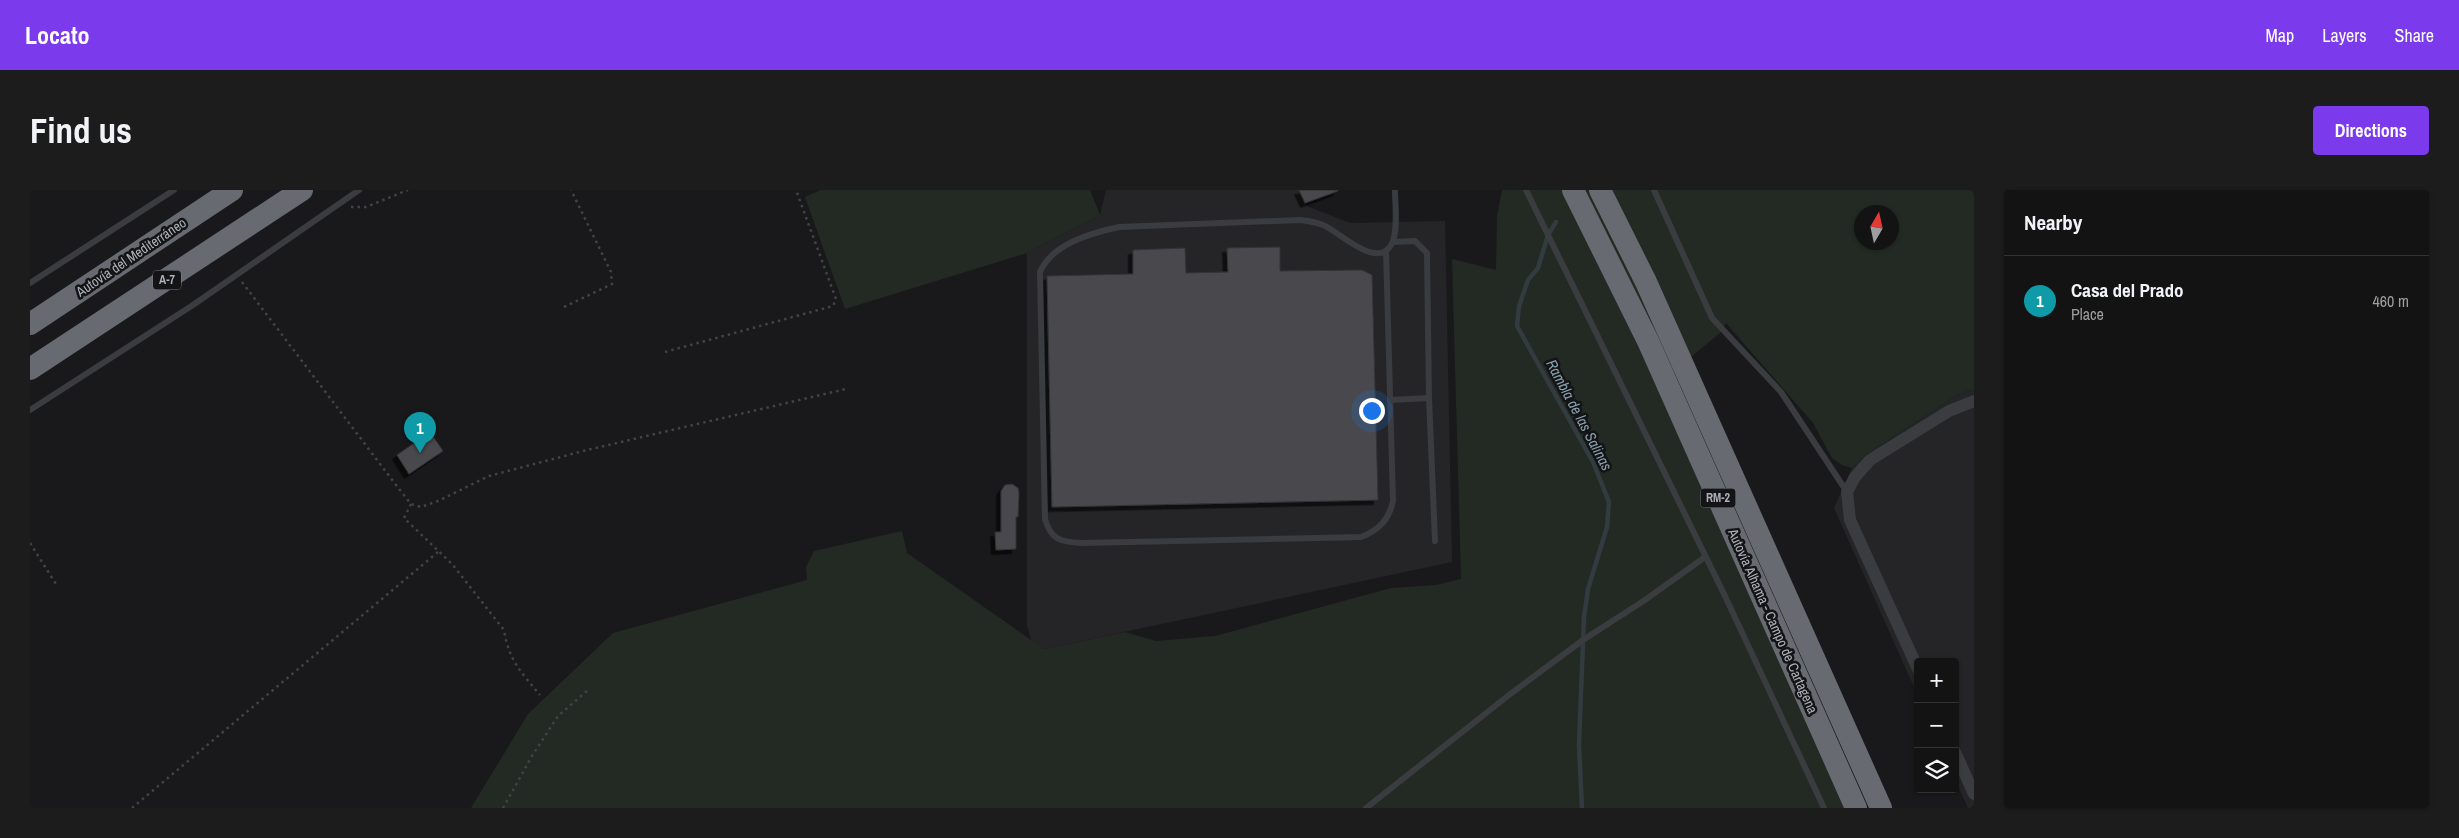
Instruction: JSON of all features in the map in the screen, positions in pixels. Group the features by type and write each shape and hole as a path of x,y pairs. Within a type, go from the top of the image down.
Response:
{"highway":[{"name":"Autovía del Mediterráneo","path":"30,324 232,190"},
{"name":"A-7","path":"30,368 302,190"},
{"name":"Autovía Alhama - Campo de Cartagena","path":"1573,190 1648,341 1856,808"},
{"name":"Autovía Alhama - Campo de Cartagena","path":"1600,190 1646,282 1881,808"}],"street":[{"path":"1914,660 1850,520 1847,492 1855,478 1870,460 1949,411 1974,401"},
{"path":"1959,761 1974,794"}],"lane":[{"path":"30,283 174,190"},
{"path":"30,410 193,305 358,190"},
{"path":"1386,250 1367,252 1324,225 1300,220 1141,225 1097,231 1052,255 1043,264 1040,272 1045,519 1048,532 1058,540 1081,543 1361,537 1374,532 1385,522 1393,500 1386,250 1393,242 1395,190"},
{"path":"1526,190 1705,557 1824,808"},
{"path":"1654,190 1712,318 1780,392 1847,492"},
{"path":"1393,242 1415,242 1427,253 1429,398 1435,541"},
{"path":"1390,400 1429,398"},
{"path":"1366,808 1583,640 1645,600 1705,557"}],"path":[{"path":"332,208 366,207 408,190"},
{"path":"564,308 612,284 611,272 571,190"},
{"path":"665,352 833,306 836,299 796,190"},
{"path":"245,287 411,504 421,507 438,501 489,476 587,450 846,389"},
{"path":"411,504 404,518 452,564 504,630 506,642 520,674 540,694"},
{"path":"30,543 56,584"},
{"path":"132,808 438,552"},
{"path":"503,808 532,756 558,716 588,690"}],"shaded area":[{"path":"821,190 1090,190 1100,215 1027,253 845,309 805,197"},
{"path":"1106,190 1299,190 1307,206 1350,223 1445,221 1452,562 1044,649 1032,643 1027,626 1027,253 1100,215"},
{"path":"1502,190 1974,190 1974,390 1966,391 1954,397 1867,454 1852,468 1842,465 1832,458 1813,423 1726,323 1720,333 1663,380 1854,808 471,808 528,714 613,633 807,580 806,567 814,551 902,531 907,553 1044,649 1125,632 1156,641 1215,636 1391,588 1436,585 1461,579 1452,259 1496,270 1497,216"},
{"path":"1974,390 1974,808 1968,808 1959,789 1959,658 1914,658 1914,687 1834,508 1852,468 1867,454 1966,391"}],"building":[{"path":"1299,190 1338,190 1338,191 1305,203"},
{"path":"1280,247 1280,271 1362,270 1372,275 1378,500 1052,507 1047,276 1133,274 1133,250 1185,248 1186,273 1228,272 1227,248"},
{"path":"430,432 443,451 409,474 397,455"},
{"path":"1012,484 1018,488 1019,493 1018,517 1016,517 1016,549 996,550 995,532 1001,532 1001,491 1005,485"}],"waterway":[{"name":"Rambla de las Salinas","path":"1556,222 1548,235 1538,268 1528,280 1519,306 1517,326 1593,462 1609,502 1607,527 1588,589 1584,617 1579,745 1582,808"}],"place":[{"name":"Casa del Prado","path":"420,453"}]}
